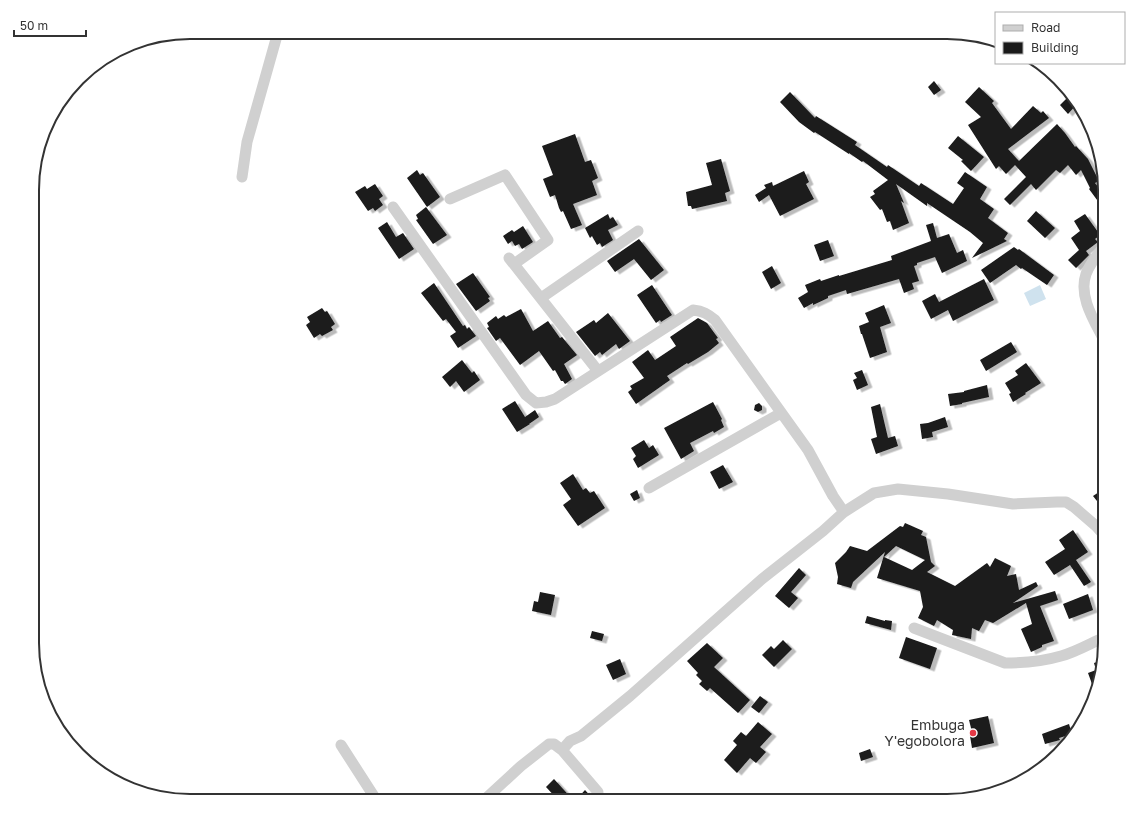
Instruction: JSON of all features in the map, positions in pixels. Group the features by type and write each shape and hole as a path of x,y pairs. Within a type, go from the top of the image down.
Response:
{"street":[{"path":"242,177 247,142 276,39"},
{"path":"450,199 505,176 548,240 511,261 598,371"},
{"path":"393,207 526,395 536,403 555,399 694,310 701,311 709,315 715,320 808,450 833,496 844,512"},
{"path":"541,298 638,231"},
{"path":"1098,254 1093,260 1086,275 1084,293 1088,308 1098,328"},
{"path":"649,488 781,413"},
{"path":"562,750 570,741 581,736 630,696 762,579 823,531 844,512 874,493 898,489 948,494 1013,504 1066,502 1074,507 1098,528"},
{"path":"914,628 1005,663 1018,663 1063,656 1098,640"},
{"path":"491,794 521,766 549,744 554,744 562,750 598,792"},
{"path":"341,745 372,794"}],"water":[{"path":"1040,285 1046,299 1030,306 1024,293"}],"building":[{"path":"934,81 941,90 934,95 928,87"},
{"path":"979,87 994,101 992,103 1011,129 1033,106 1041,113 1043,111 1049,118 1008,149 1019,161 1057,124 1075,147 1076,146 1088,159 1098,179 1098,182 1095,183 1098,187 1098,201 1089,189 1090,188 1081,170 1076,175 1068,165 1060,173 1056,170 1036,190 1031,184 1010,205 1004,199 1026,177 1015,165 1006,174 999,166 996,169 968,125 981,117 965,102"},
{"path":"790,92 815,118 816,116 857,142 855,145 887,167 888,165 919,186 921,183 953,204 964,188 957,183 965,172 987,187 980,199 994,209 988,218 1008,233 1004,239 1007,241 972,258 983,243 970,232 927,203 927,206 896,184 904,203 901,201 909,223 893,230 890,221 887,222 882,209 880,210 870,197 875,194 873,191 888,180 863,161 862,162 815,132 814,133 799,122 780,102"},
{"path":"1067,98 1074,107 1068,114 1060,105"},
{"path":"575,134 585,162 591,160 598,178 592,181 597,195 573,204 582,225 571,229 563,211 561,212 559,208 555,195 550,197 543,179 553,175 542,146"},
{"path":"958,136 984,157 971,171 961,161 963,160 948,148"},
{"path":"721,159 730,191 725,193 727,201 692,209 691,206 688,206 686,192 712,185 706,163"},
{"path":"417,170 420,175 423,173 440,197 427,207 407,178"},
{"path":"804,171 809,182 806,184 814,199 780,216 769,195 759,202 755,195 766,188 764,185 772,182 773,186"},
{"path":"375,184 383,196 379,199 383,205 375,211 373,208 368,211 355,192 365,186 367,189"},
{"path":"426,207 447,235 433,244 416,220 418,219 416,215"},
{"path":"1036,211 1055,228 1045,238 1027,221"},
{"path":"608,214 610,219 613,217 618,225 608,230 613,240 602,247 600,243 597,245 592,236 590,238 585,228"},
{"path":"1085,214 1098,232 1098,237 1095,239 1098,242 1086,251 1089,255 1076,268 1068,260 1079,250 1071,238 1080,231 1074,221"},
{"path":"387,222 396,237 403,233 414,249 399,259 378,228"},
{"path":"933,223 937,238 949,234 957,253 963,250 967,261 942,273 935,257 917,263 917,265 914,266 919,281 912,283 914,289 904,293 899,279 847,294 846,290 828,296 828,298 804,308 798,298 808,292 805,285 820,279 821,281 892,260 891,256 931,241 926,225"},
{"path":"523,226 533,242 522,249 519,244 515,246 512,241 508,244 503,236 512,230 514,232"},
{"path":"639,239 664,270 651,280 634,259 615,272 607,261"},
{"path":"828,240 834,256 820,261 814,245"},
{"path":"1014,247 1018,250 1019,249 1054,275 1047,285 1016,265 990,283 981,270"},
{"path":"772,266 781,283 771,289 762,272"},
{"path":"473,273 490,297 488,298 490,301 476,311 456,284"},
{"path":"984,279 994,300 953,321 948,310 931,319 922,301 935,294 939,302"},
{"path":"434,283 463,326 465,325 467,329 469,327 476,336 458,348 450,336 456,332 446,319 443,321 421,293"},
{"path":"652,285 672,315 661,322 660,320 656,323 637,295"},
{"path":"884,305 891,323 880,327 887,352 870,358 859,326 869,322 865,313"},
{"path":"322,308 325,312 327,311 335,324 331,327 333,330 322,336 320,334 314,338 306,325 310,322 307,317"},
{"path":"521,309 533,331 548,321 560,338 562,337 577,355 564,364 572,379 565,384 561,381 555,370 553,371 539,351 520,365 500,338 496,341 487,328 489,327 487,323 496,316 498,319 504,315 506,317"},
{"path":"608,313 630,341 619,349 616,344 602,355 600,352 595,356 576,332 594,320 596,323"},
{"path":"698,318 707,323 718,338 716,339 719,343 708,352 667,376 670,380 636,404 628,392 632,389 630,386 644,378 632,362 648,350 655,360 676,346 670,337"},
{"path":"1011,342 1017,352 986,371 980,360"},
{"path":"462,360 472,373 474,371 480,380 464,392 456,381 450,387 442,377"},
{"path":"1026,363 1041,383 1013,402 1009,394 1011,393 1005,383 1018,375 1015,371"},
{"path":"862,370 868,385 857,390 853,380 857,378 854,373"},
{"path":"987,385 989,397 950,406 948,394 964,392"},
{"path":"515,401 525,417 535,410 539,417 517,432 502,409"},
{"path":"713,402 722,419 721,420 724,427 690,443 694,451 681,459 664,428"},
{"path":"759,403 762,406 762,410 758,412 754,410 755,405"},
{"path":"880,404 888,438 895,436 898,446 876,454 871,439 877,437 871,407"},
{"path":"945,417 948,427 932,432 933,437 922,439 920,424"},
{"path":"644,440 649,448 653,445 659,455 638,468 633,459 636,456 631,448"},
{"path":"723,465 733,482 719,489 710,472"},
{"path":"573,474 583,490 586,488 590,493 594,491 605,508 578,526 563,505 571,499 560,483"},
{"path":"637,490 640,498 634,501 630,494"},
{"path":"1098,493 1098,502 1093,496"},
{"path":"905,523 923,531 921,535 926,537 931,562 935,566 927,572 955,586 987,563 990,567 995,558 1011,566 1007,576 1016,574 1019,590 1036,582 1038,586 1013,603 1055,591 1058,600 1040,606 1054,641 1042,645 1042,647 1031,652 1021,629 1032,624 1026,603 993,623 985,620 979,631 972,628 971,639 952,635 953,630 937,620 934,626 918,618 923,607 920,591 877,578 885,552 853,582 851,588 837,584 838,577 835,563 850,546 867,551 900,526 903,527","holes":["896,546 925,560 912,570 884,557"]},
{"path":"1073,530 1088,552 1076,560 1091,582 1084,586 1070,565 1054,575 1045,562 1065,549 1059,540"},
{"path":"799,568 806,575 791,592 798,598 789,608 775,596"},
{"path":"540,592 555,595 551,615 532,611 534,601 538,602"},
{"path":"1088,594 1093,610 1069,619 1063,604"},
{"path":"867,616 885,621 892,621 891,630 865,623"},
{"path":"592,631 604,634 602,641 590,638"},
{"path":"906,637 937,648 930,669 899,658"},
{"path":"783,640 792,649 774,667 762,655 771,646 774,649"},
{"path":"707,643 723,658 714,667 750,700 738,713 710,688 707,691 699,684 702,681 696,675 698,673 687,661"},
{"path":"620,659 626,674 613,680 606,665"},
{"path":"1097,662 1096,669 1094,663"},
{"path":"1095,670 1092,685 1088,673"},
{"path":"760,696 768,702 759,713 751,707"},
{"path":"988,716 994,743 972,748 970,736 973,736 969,720"},
{"path":"758,722 772,734 760,747 766,752 756,763 750,758 737,773 724,760 737,745 733,741 741,732 746,736"},
{"path":"1069,724 1071,730 1066,736 1059,738 1060,740 1045,744 1042,734"},
{"path":"870,749 873,757 861,761 859,753"},
{"path":"554,779 568,794 552,794 546,787"},
{"path":"585,790 589,794 581,794"}],"place":[{"name":"Embuga Y'egobolora","path":"973,733"}]}
